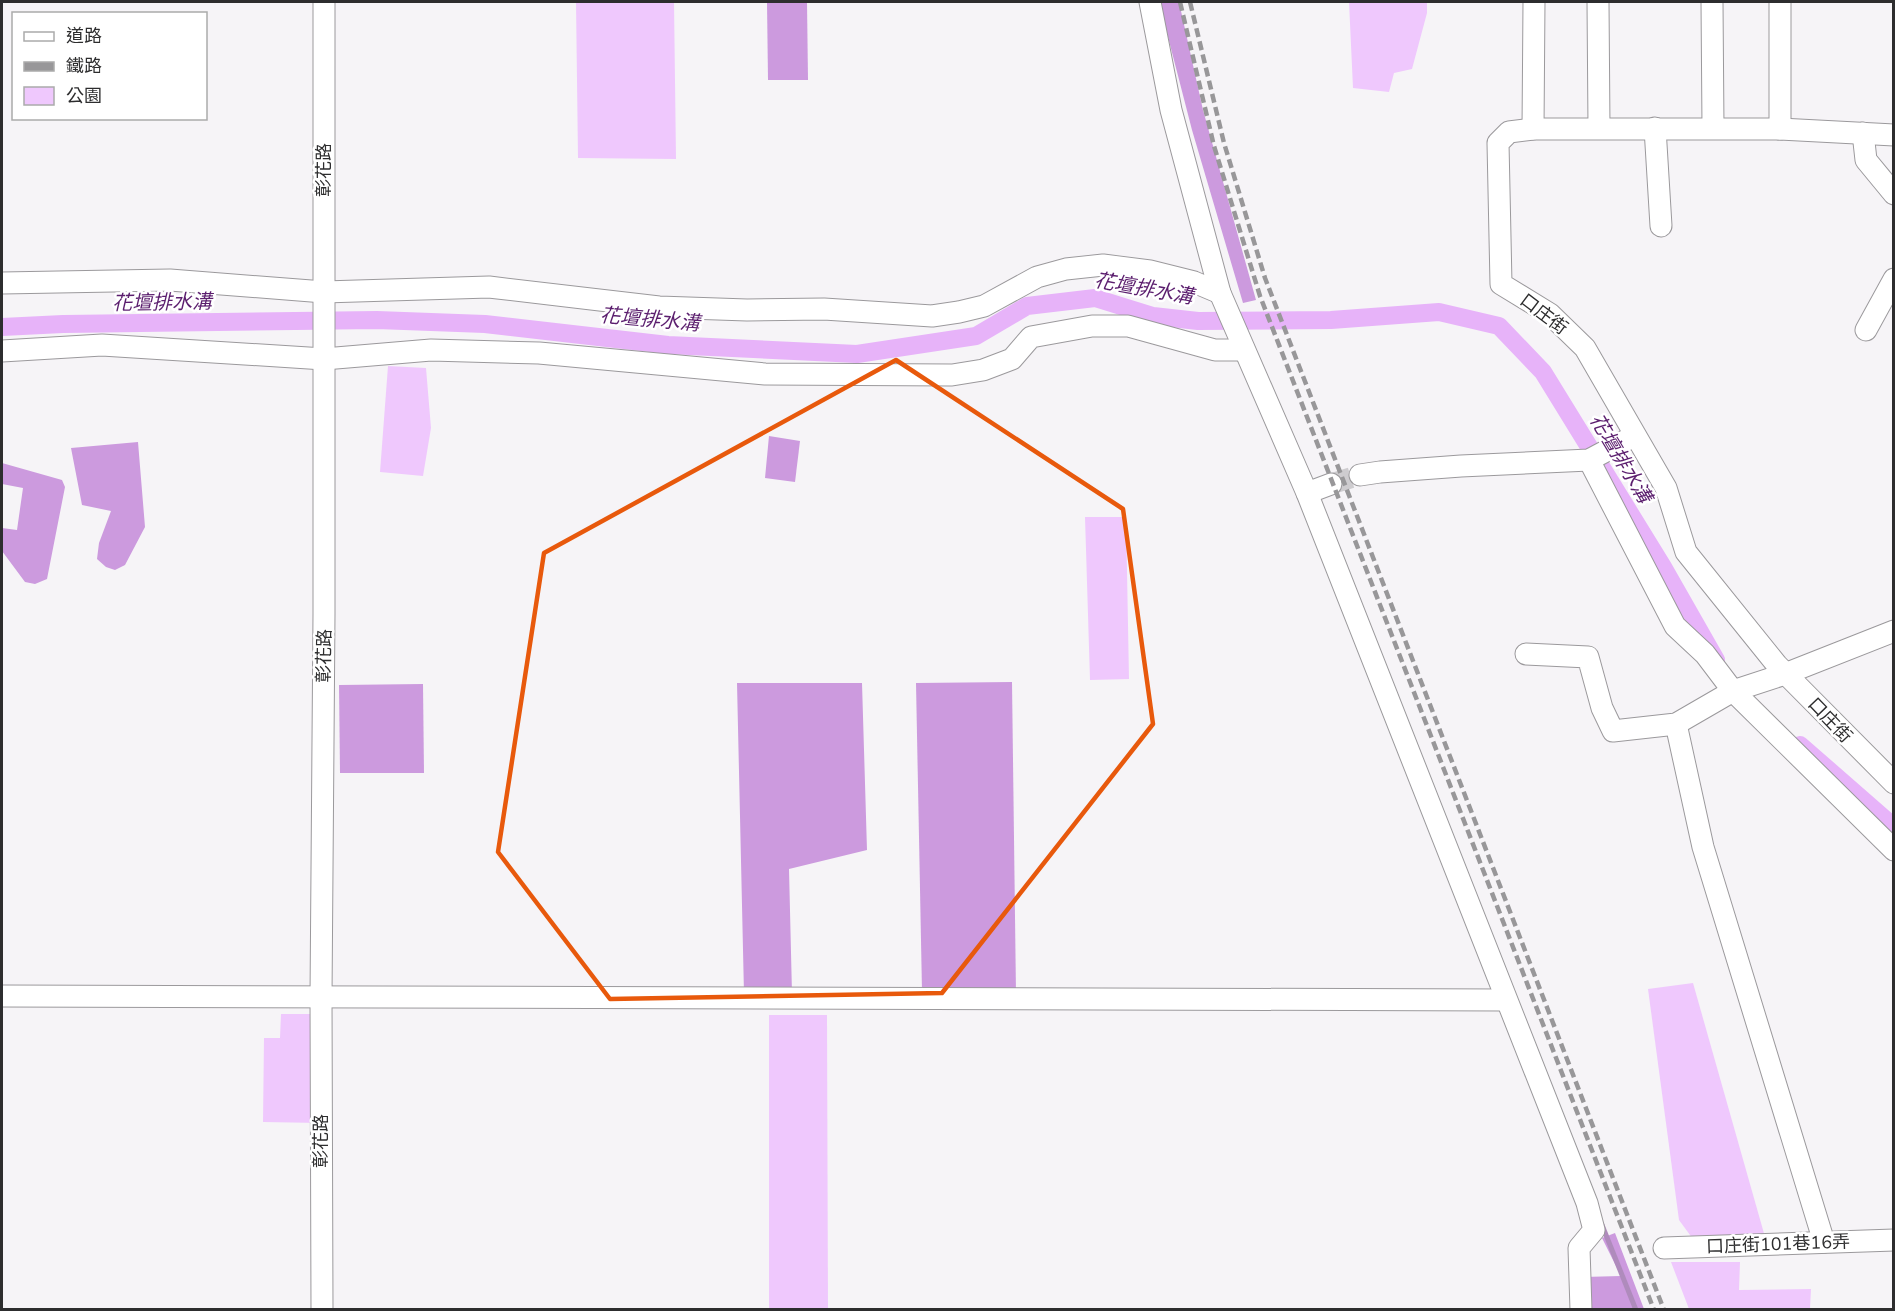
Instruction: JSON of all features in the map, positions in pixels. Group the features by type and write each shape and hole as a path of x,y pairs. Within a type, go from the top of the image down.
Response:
{"street":[{"name":"彰花路","path":"322,1310 324,2"},
{"path":"1150,2 1172,110 1222,297 1307,493 1587,1203 1594,1230 1579,1248 1581,1310"},
{"path":"1533,129 1534,2"},
{"path":"1598,2 1599,128"},
{"path":"1712,2 1713,128"},
{"path":"1780,2 1780,129"},
{"path":"1655,128 1661,226"},
{"name":"口庄街","path":"1893,135 1780,129 1533,129 1509,132 1498,143 1502,284 1550,314 1585,348 1630,438 1666,488 1686,552 1785,674 1893,783"},
{"path":"1863,133 1866,160 1893,194"},
{"path":"2,283 170,280 324,298 489,287 659,307 747,310 824,309 932,316 984,306 1037,278 1066,270 1103,265 1150,271 1194,282 1222,297"},
{"path":"1866,330 1893,279"},
{"path":"2,351 102,345 431,350 538,353 765,374 952,375 983,370 1012,359 1031,337 1092,327 1128,327 1215,350 1241,344"},
{"path":"1360,475 1592,458 1630,438"},
{"path":"1592,458 1675,626 1705,654 1733,691 1893,850"},
{"path":"1307,493 1331,483"},
{"path":"1526,654 1588,657 1602,708 1613,731 1676,724 1733,691 1785,674 1893,632"},
{"path":"1676,724 1703,847 1824,1242"},
{"path":"2,996 1506,1000"},
{"name":"口庄街101巷16弄","path":"1664,1248 1893,1240"}],"highlighted area":[{"path":"896,360 1123,509 1153,724 942,993 610,999 498,852 544,553"}],"green space":[{"path":"576,2 674,2 676,159 578,158"},
{"path":"1349,2 1427,2 1427,13 1412,69 1394,73 1389,92 1353,88"},
{"path":"388,366 426,368 431,428 423,476 380,472"},
{"path":"1085,517 1126,517 1129,679 1090,680"},
{"path":"1693,983 1767,1244 1701,1250 1679,1220 1648,989"},
{"path":"281,1014 316,1014 321,1123 263,1122 264,1038 280,1038"},
{"path":"769,1015 827,1015 828,1309 769,1309"},
{"path":"1671,1262 1740,1262 1739,1290 1811,1289 1810,1309 1689,1309"}],"shaded area":[{"path":"767,2 807,2 808,80 768,80"},
{"path":"1159,2 1179,2 1203,110 1256,300 1243,303 1192,130"},
{"path":"769,436 800,441 795,482 765,478"},
{"path":"138,442 145,527 125,565 115,570 106,567 97,559 99,543 111,511 82,505 71,448"},
{"path":"2,463 62,480 65,487 47,579 35,584 25,582 2,551 2,528 17,530 23,488 2,484"},
{"path":"1012,682 1016,994 922,991 916,683"},
{"path":"737,683 862,683 867,850 789,869 792,994 744,994"},
{"path":"423,684 424,773 340,773 339,685"},
{"path":"1615,1233 1644,1309 1586,1309 1583,1277 1621,1276 1602,1238"}],"waterway":[{"name":"花壇排水溝","path":"2,327 63,324 377,320 485,324 668,345 857,354 976,336 1027,306 1095,298 1153,316 1198,321 1331,320 1439,312 1499,326 1543,372 1663,567 1716,660"},
{"name":"花壇排水溝","path":"1800,745 1894,827"},
{"path":"1602,1225 1636,1310"}],"tunnel":[{"path":"1331,484 1360,475"}],"railway":[{"path":"1180,2 1214,146 1260,296 1654,1310"},
{"path":"1190,2 1224,143 1265,278 1664,1310"}]}
